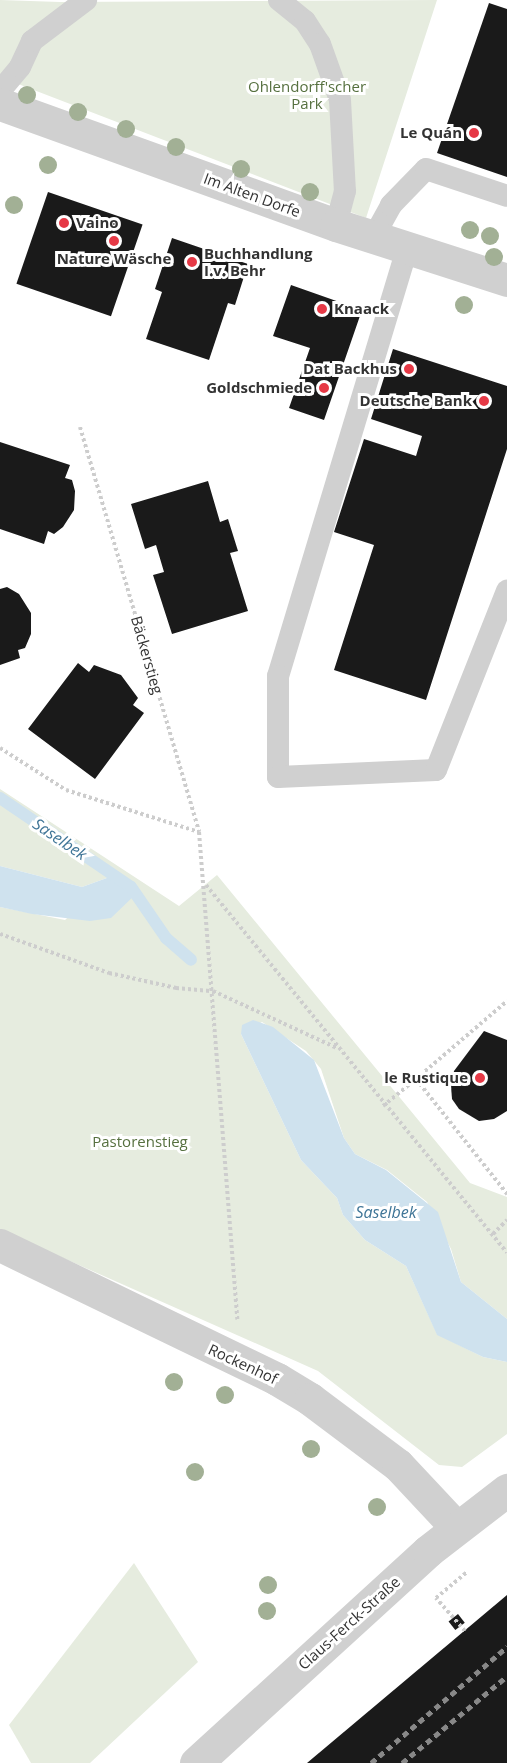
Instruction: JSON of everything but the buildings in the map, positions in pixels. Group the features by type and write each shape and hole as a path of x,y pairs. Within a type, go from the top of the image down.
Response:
{"street":[{"name":"Im Alten Dorfe","path":"0,104 373,238 507,280"},
{"name":"Rockenhof","path":"0,1245 277,1379 350,1426 398,1465 456,1527"},
{"name":"Claus-Ferck-Straße","path":"196,1763 456,1527 507,1490"}],"lane":[{"path":"0,91 20,67 32,41 86,0"},
{"path":"279,0 305,21 320,44 340,100 345,191 336,225"},
{"path":"373,238 391,205 426,169 507,196"},
{"path":"407,249 278,676 279,777 436,770 507,591"}],"path":[{"name":"Bäckerstieg","path":"80,427 199,832 206,884 240,1363"},
{"path":"0,748 66,790 199,832"},
{"path":"206,884 383,1106 507,1253"},
{"path":"0,934 109,973 176,988 213,991 338,1048"},
{"path":"383,1106 507,1001"},
{"path":"416,1079 507,1194"},
{"path":"493,1234 507,1220"},
{"path":"465,1631 436,1598 472,1568"}],"green space":[{"name":"Ohlendorff'scher Park","path":"0,0 60,2 437,0 366,218 0,77"},
{"name":"Pastorenstieg","path":"0,789 179,906 217,875 470,1183 507,1197 507,1319 461,1282 451,1249 427,1202 387,1170 355,1154 344,1138 321,1069 306,1051 262,1022 241,1034 301,1160 337,1198 343,1215 365,1240 406,1266 437,1334 483,1357 507,1362 507,1434 462,1467 439,1465 318,1371 0,1230 0,907 65,920 115,875 82,887 0,866"},
{"path":"134,1563 198,1662 90,1763 31,1763 9,1725"}],"water":[{"path":"0,866 82,887 115,875 137,893 111,918 90,921 32,914 0,907"},
{"name":"Saselbek","path":"253,1020 273,1027 314,1060 344,1138 355,1154 386,1170 438,1212 461,1282 507,1319 507,1362 483,1357 437,1335 406,1266 365,1240 343,1215 337,1198 301,1160 241,1034 242,1025"}],"waterway":[{"name":"Saselbek","path":"0,798 131,887 166,938 191,960"}],"railway":[{"path":"371,1763 507,1647"},
{"path":"402,1763 507,1676"}],"place":[{"name":"Le Quán","path":"474,133"},
{"name":"Vaino","path":"64,223"},
{"name":"Nature Wäsche","path":"114,241"},
{"name":"Buchhandlung I.v. Behr","path":"192,262"},
{"name":"Knaack","path":"322,309"},
{"name":"Dat Backhus","path":"409,369"},
{"name":"Goldschmiede","path":"324,388"},
{"name":"Deutsche Bank","path":"484,401"},
{"name":"le Rustique","path":"480,1078"}]}
